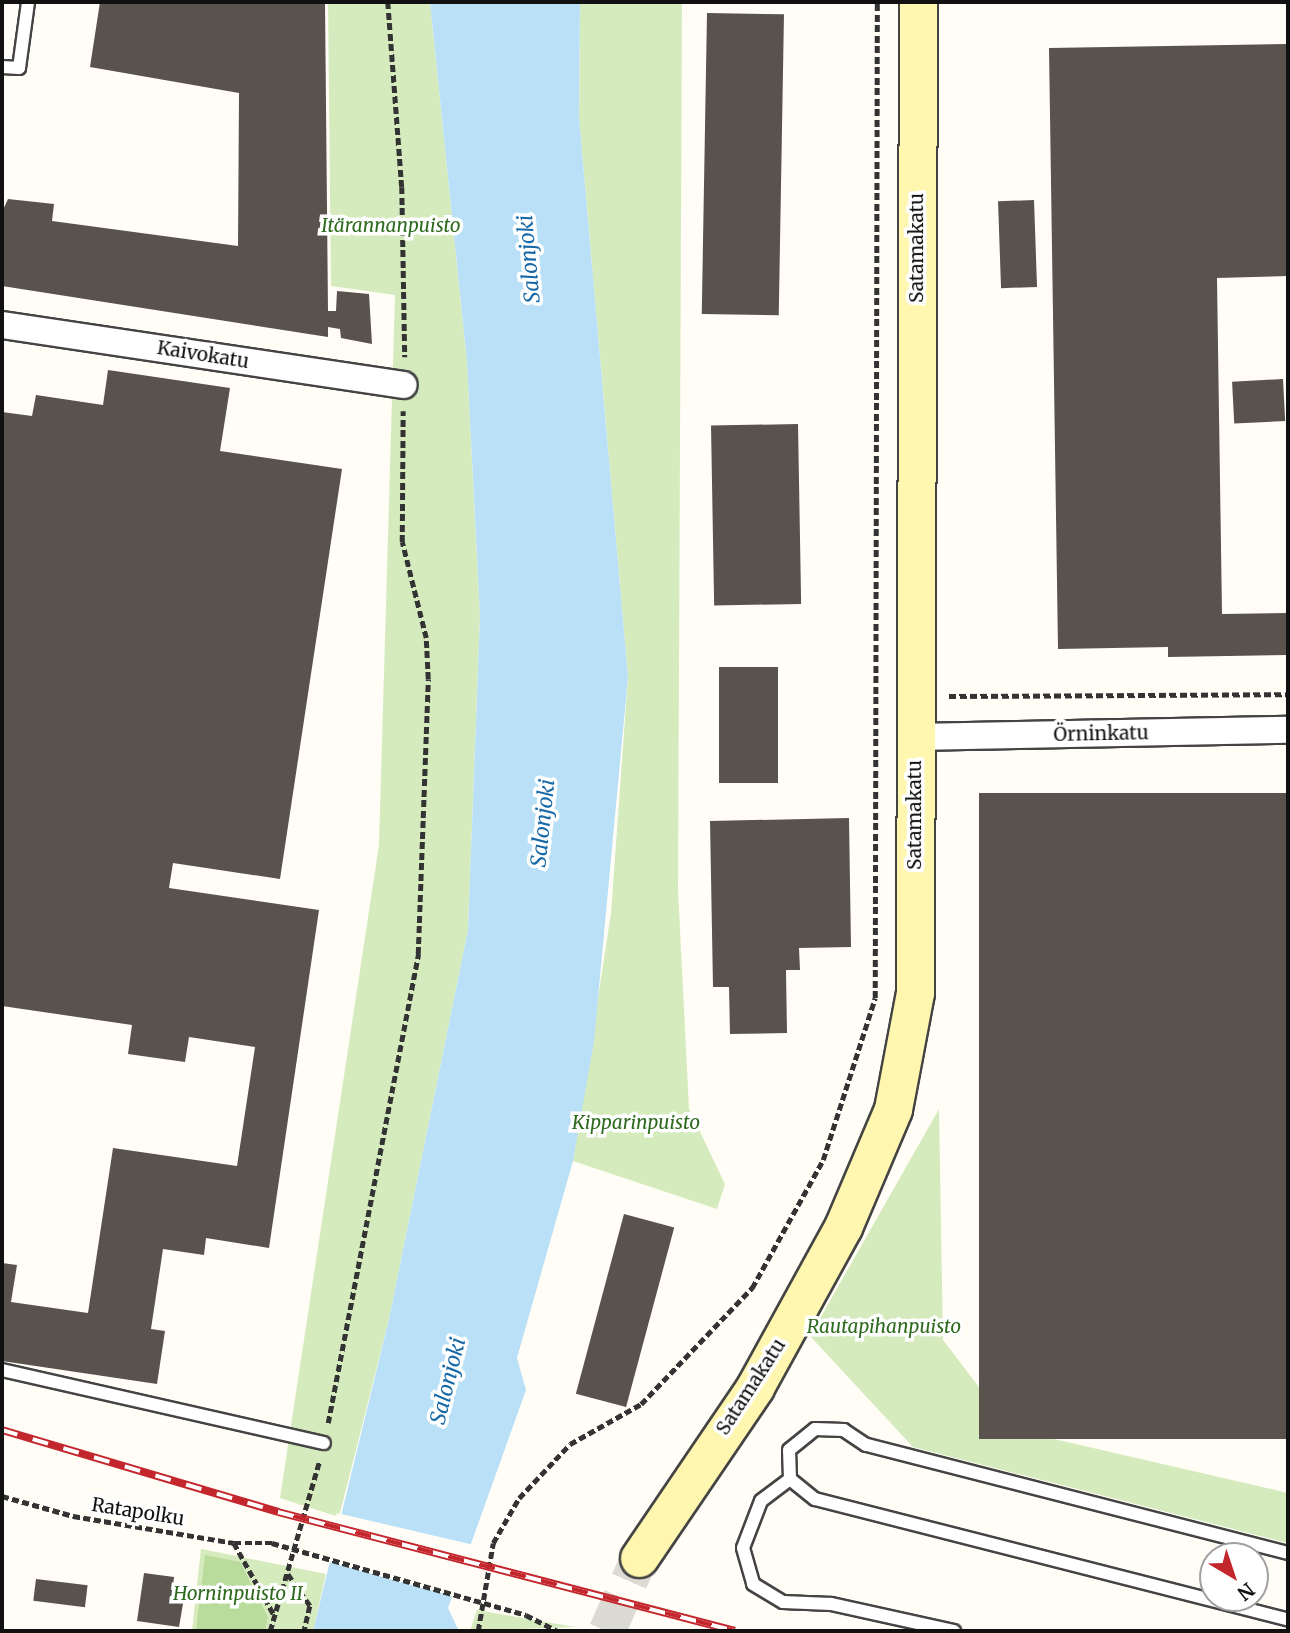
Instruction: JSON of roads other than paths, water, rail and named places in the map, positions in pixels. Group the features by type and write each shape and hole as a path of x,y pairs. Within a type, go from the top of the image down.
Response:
{"street":[{"name":"Satamakatu","path":"639,1558 811,1291 892,1109 915,993 918,2"},
{"name":"Kaivokatu","path":"2,325 404,385"},
{"name":"Örninkatu","path":"915,737 1288,730"}],"lane":[{"path":"2,67 19,68 28,2"},
{"path":"2,1370 324,1443"},
{"path":"1288,1553 866,1445 844,1430 815,1429 789,1450 790,1479 815,1499 1288,1620"},
{"path":"790,1479 761,1501 743,1548 753,1584 783,1602 831,1604 954,1631"}],"water":[{"name":"Salonjoki","path":"430,2 580,2 579,117 628,677 594,1041 573,1161 517,1358 526,1390 448,1608 459,1631 313,1631 389,1319 468,930 480,616 467,362"}],"tunnel":[{"path":"607,1631 639,1558"}],"railway":[{"path":"2,1430 278,1512 735,1631"}],"park label":[{"name":"Itärannanpuisto","path":"391,226"},
{"name":"Kipparinpuisto","path":"636,1123"},
{"name":"Rautapihanpuisto","path":"884,1327"},
{"name":"Horninpuisto II","path":"238,1594"}]}
